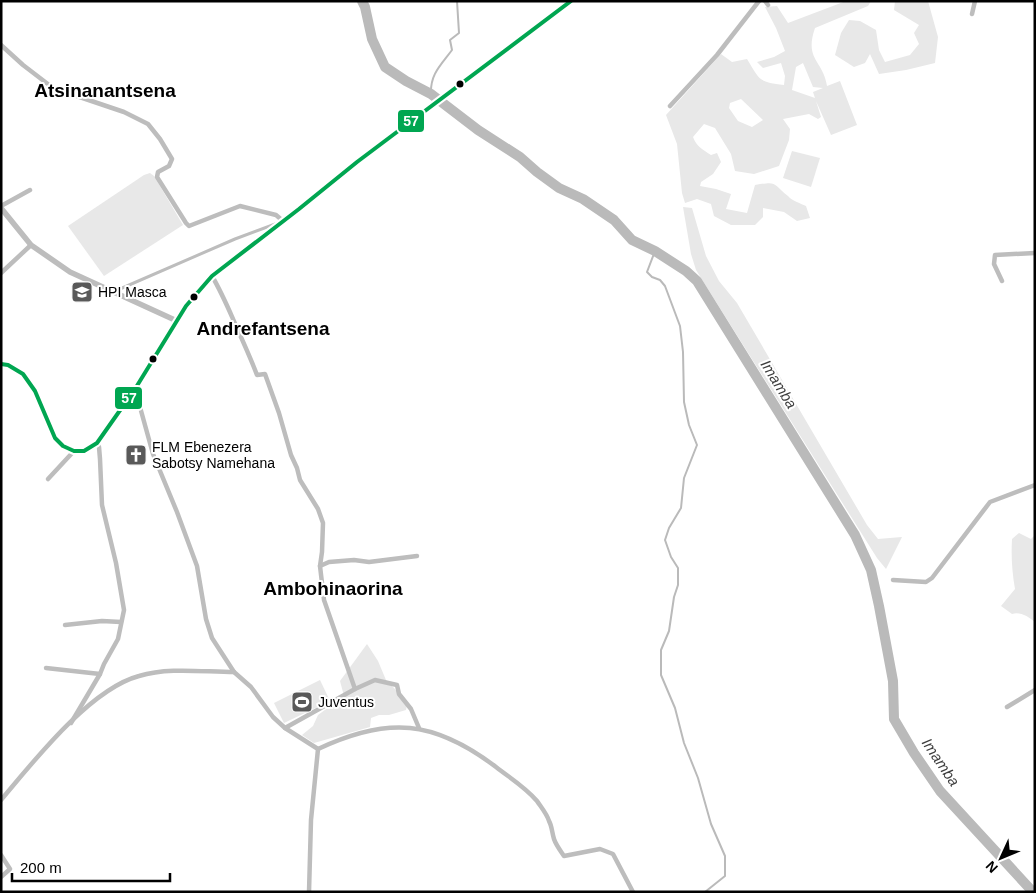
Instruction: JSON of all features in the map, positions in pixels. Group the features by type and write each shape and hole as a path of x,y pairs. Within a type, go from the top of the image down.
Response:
{"main road":[{"path":"1,364 8,365 23,374 35,391 54,438 63,446 74,452 84,451 97,443 135,390 188,303 212,276 357,162 571,1"}],"street":[{"path":"670,106 717,55 759,1"},
{"path":"972,14 975,1"},
{"path":"1,45 53,88 124,112 148,124 160,139 172,160 169,166 158,172 157,177 189,226 240,206 276,215 283,221"},
{"path":"30,190 1,207 31,245 70,272 177,320"},
{"path":"112,292 251,232 283,221"},
{"path":"1,273 31,245"},
{"path":"1002,281 994,264 995,255 1035,253"},
{"path":"212,276 228,304 257,375 265,374 300,480 318,509 323,523 320,566 324,600 355,689"},
{"path":"135,390 153,454 197,566 206,619 212,638 234,672 252,687 273,717 285,728 318,749"},
{"path":"71,723 118,639 124,610 116,563 102,505 100,458 97,443"},
{"path":"48,479 74,452"},
{"path":"893,580 926,582 932,578 990,502 1035,485"},
{"path":"320,566 329,562 354,560 369,562 417,556"},
{"path":"65,625 102,621 121,622"},
{"path":"46,668 100,674"},
{"path":"1,800 31,764 71,723 111,688 139,675 162,671 234,672"},
{"path":"285,728 375,680 397,685 399,694 412,709 419,728"},
{"path":"1007,707 1035,690"},
{"path":"318,749 339,739 374,730 397,727 419,728 444,735 474,751 520,784 537,802 549,820 554,841 564,856 600,849 613,854 633,892"},
{"path":"309,892 311,820 318,749"},
{"path":"1,855 10,869 1,877"}],"shaded area":[{"path":"846,1 871,1 868,6 815,28 812,39 813,54 822,70 827,86 840,81 857,125 831,135 816,101 821,117 818,119 809,114 783,119 790,129 789,140 779,166 754,174 735,171 731,154 715,128 704,124 693,137 698,146 711,155 717,153 721,162 713,174 701,182 700,186 731,194 726,209 747,213 755,185 771,183 792,199 806,206 810,218 797,221 784,212 763,208 763,217 755,225 731,225 714,216 711,204 697,199 685,203 682,193 677,144 666,115 721,54 732,62 747,59 761,79 769,83 784,85 785,76 781,63 763,68 757,62 774,57 785,51 765,7 777,6 788,23","holes":["803,63 813,87 823,88 813,92 815,98 792,90 796,67","741,99 763,120 752,127 738,121 729,108 730,103"]},
{"path":"895,1 928,1 938,37 935,63 879,74 870,54 865,63 854,67 835,55 841,33 849,20 860,21 876,30 879,50 885,62 910,55 919,44 914,33 919,25 894,10"},
{"path":"792,151 820,158 811,187 783,178"},
{"path":"150,173 154,176 183,225 104,276 68,226 144,175"},
{"path":"683,207 692,208 706,256 719,281 737,303 867,525 878,539 902,537 886,569 877,558 696,270 691,254"},
{"path":"1019,533 1031,539 1035,535 1035,622 1027,616 1012,614 1001,606 1015,589 1012,539"},
{"path":"367,644 378,661 386,680 407,705 406,710 389,715 379,715 371,718 370,727 314,743 302,735 313,726 318,715 344,696 340,681"},
{"name":"Juventus","path":"320,680 330,701 284,723 274,703"}],"waterway":[{"name":"Imamba","path":"362,1 372,39 385,67 431,94 478,130 520,157 559,188 583,199 614,220 632,240 655,251 686,271 697,281 855,535 871,570 893,681 894,719 940,791 1033,892"},
{"path":"431,94 434,75 452,50 450,40 459,33 457,1"},
{"path":"655,251 647,272 652,277 660,280 665,286 680,326 683,352 684,402 689,425 697,445 684,478 681,508 669,528 665,540 671,557 678,568 678,585 674,597 669,631 661,650 661,675 675,708 684,743 698,778 711,824 725,856 725,876 705,892"}],"transit line":[{"name":"57","path":"1,364 8,365 23,374 35,391 55,438 63,446 74,451 84,451 97,443 135,389 186,306 212,276 357,162 571,1"}],"place":[{"name":"HPI Masca","path":"82,292"},
{"name":"FLM Ebenezera Sabotsy Namehana","path":"136,455"},
{"name":"Juventus","path":"302,702"}],"district":[{"name":"Atsinanantsena","path":"105,90"},
{"name":"Andrefantsena","path":"263,328"},
{"name":"Ambohinaorina","path":"333,588"}]}
